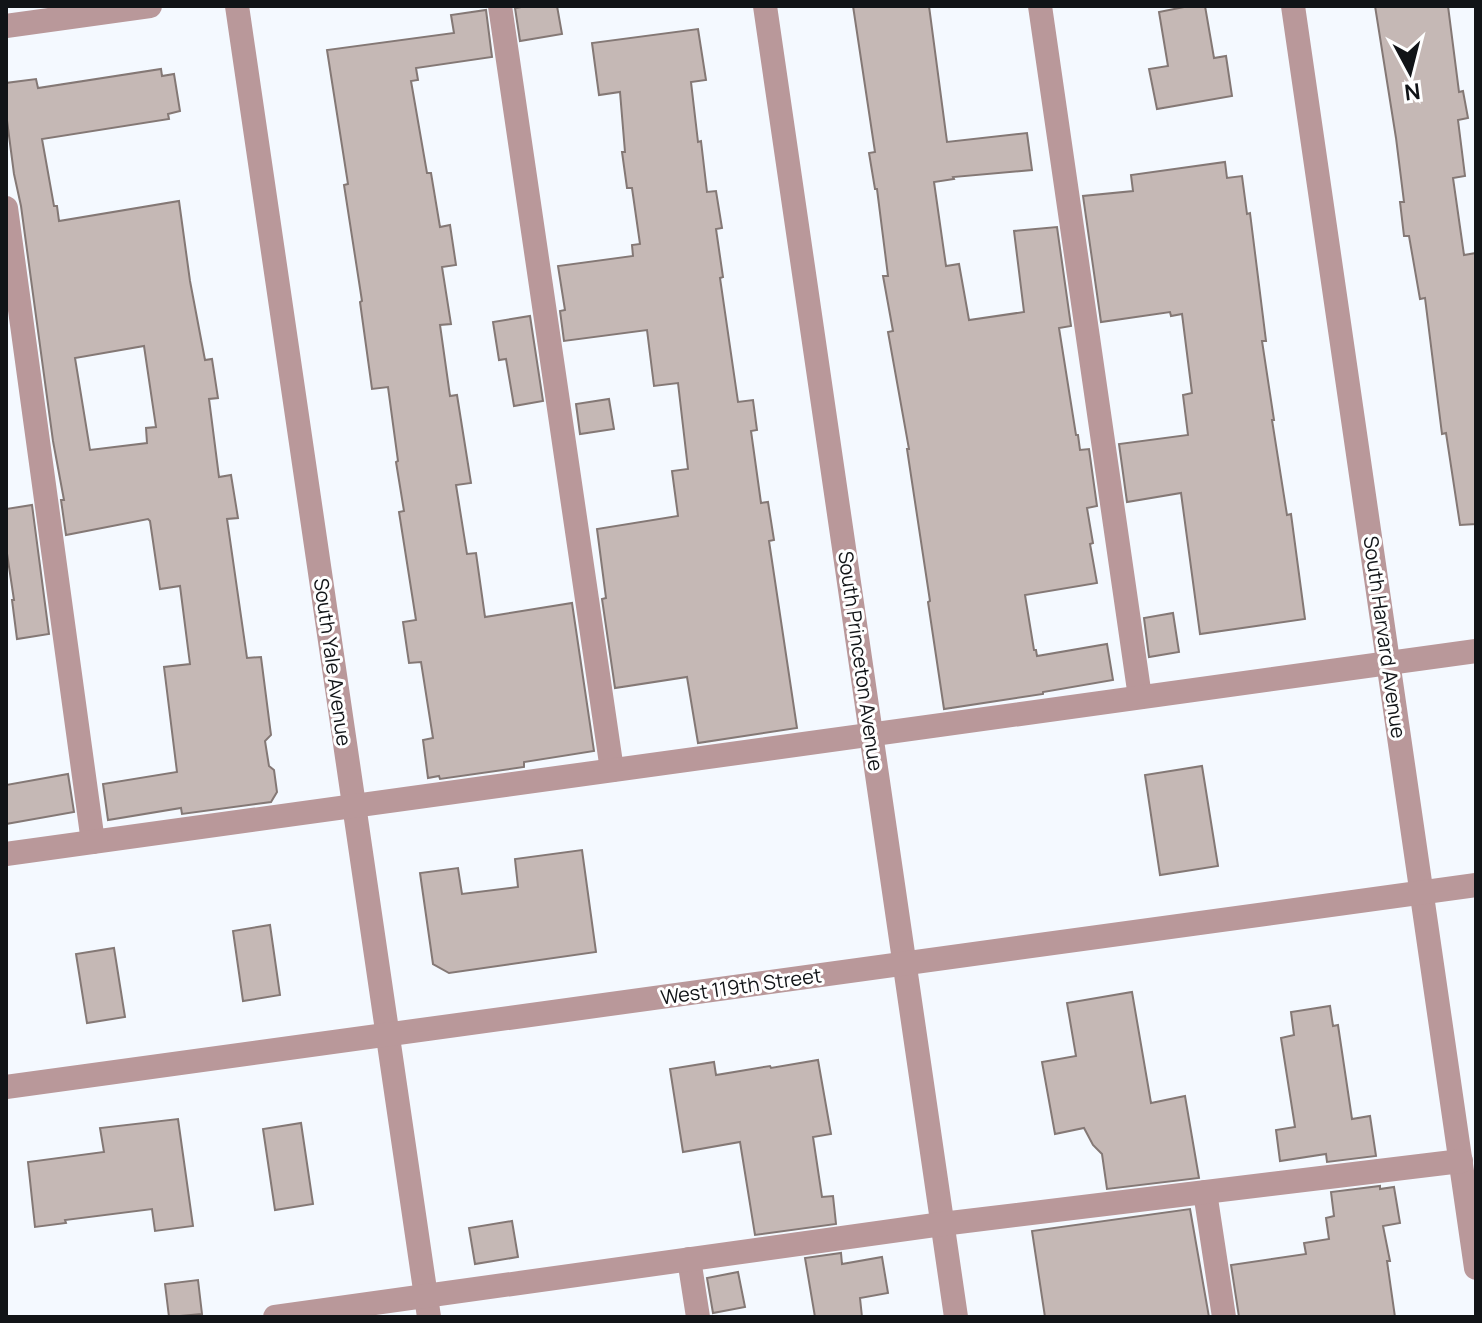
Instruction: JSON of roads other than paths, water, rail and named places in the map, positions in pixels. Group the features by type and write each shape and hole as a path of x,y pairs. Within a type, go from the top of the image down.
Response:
{"street":[{"path":"6,26 150,6"},
{"name":"South Yale Avenue","path":"237,6 427,1307"},
{"path":"500,6 612,770"},
{"name":"South Princeton Avenue","path":"765,6 956,1317"},
{"path":"1040,6 1140,697"},
{"name":"South Harvard Avenue","path":"1293,6 1422,893 1466,1168 1476,1268"},
{"path":"6,208 93,842"},
{"path":"6,854 1476,651"},
{"name":"West 119th Street","path":"6,1087 1476,885"},
{"path":"275,1317 427,1307 689,1259 942,1224 1205,1192 1466,1168"},
{"path":"1205,1192 1224,1317"},
{"path":"689,1259 698,1317"}]}
